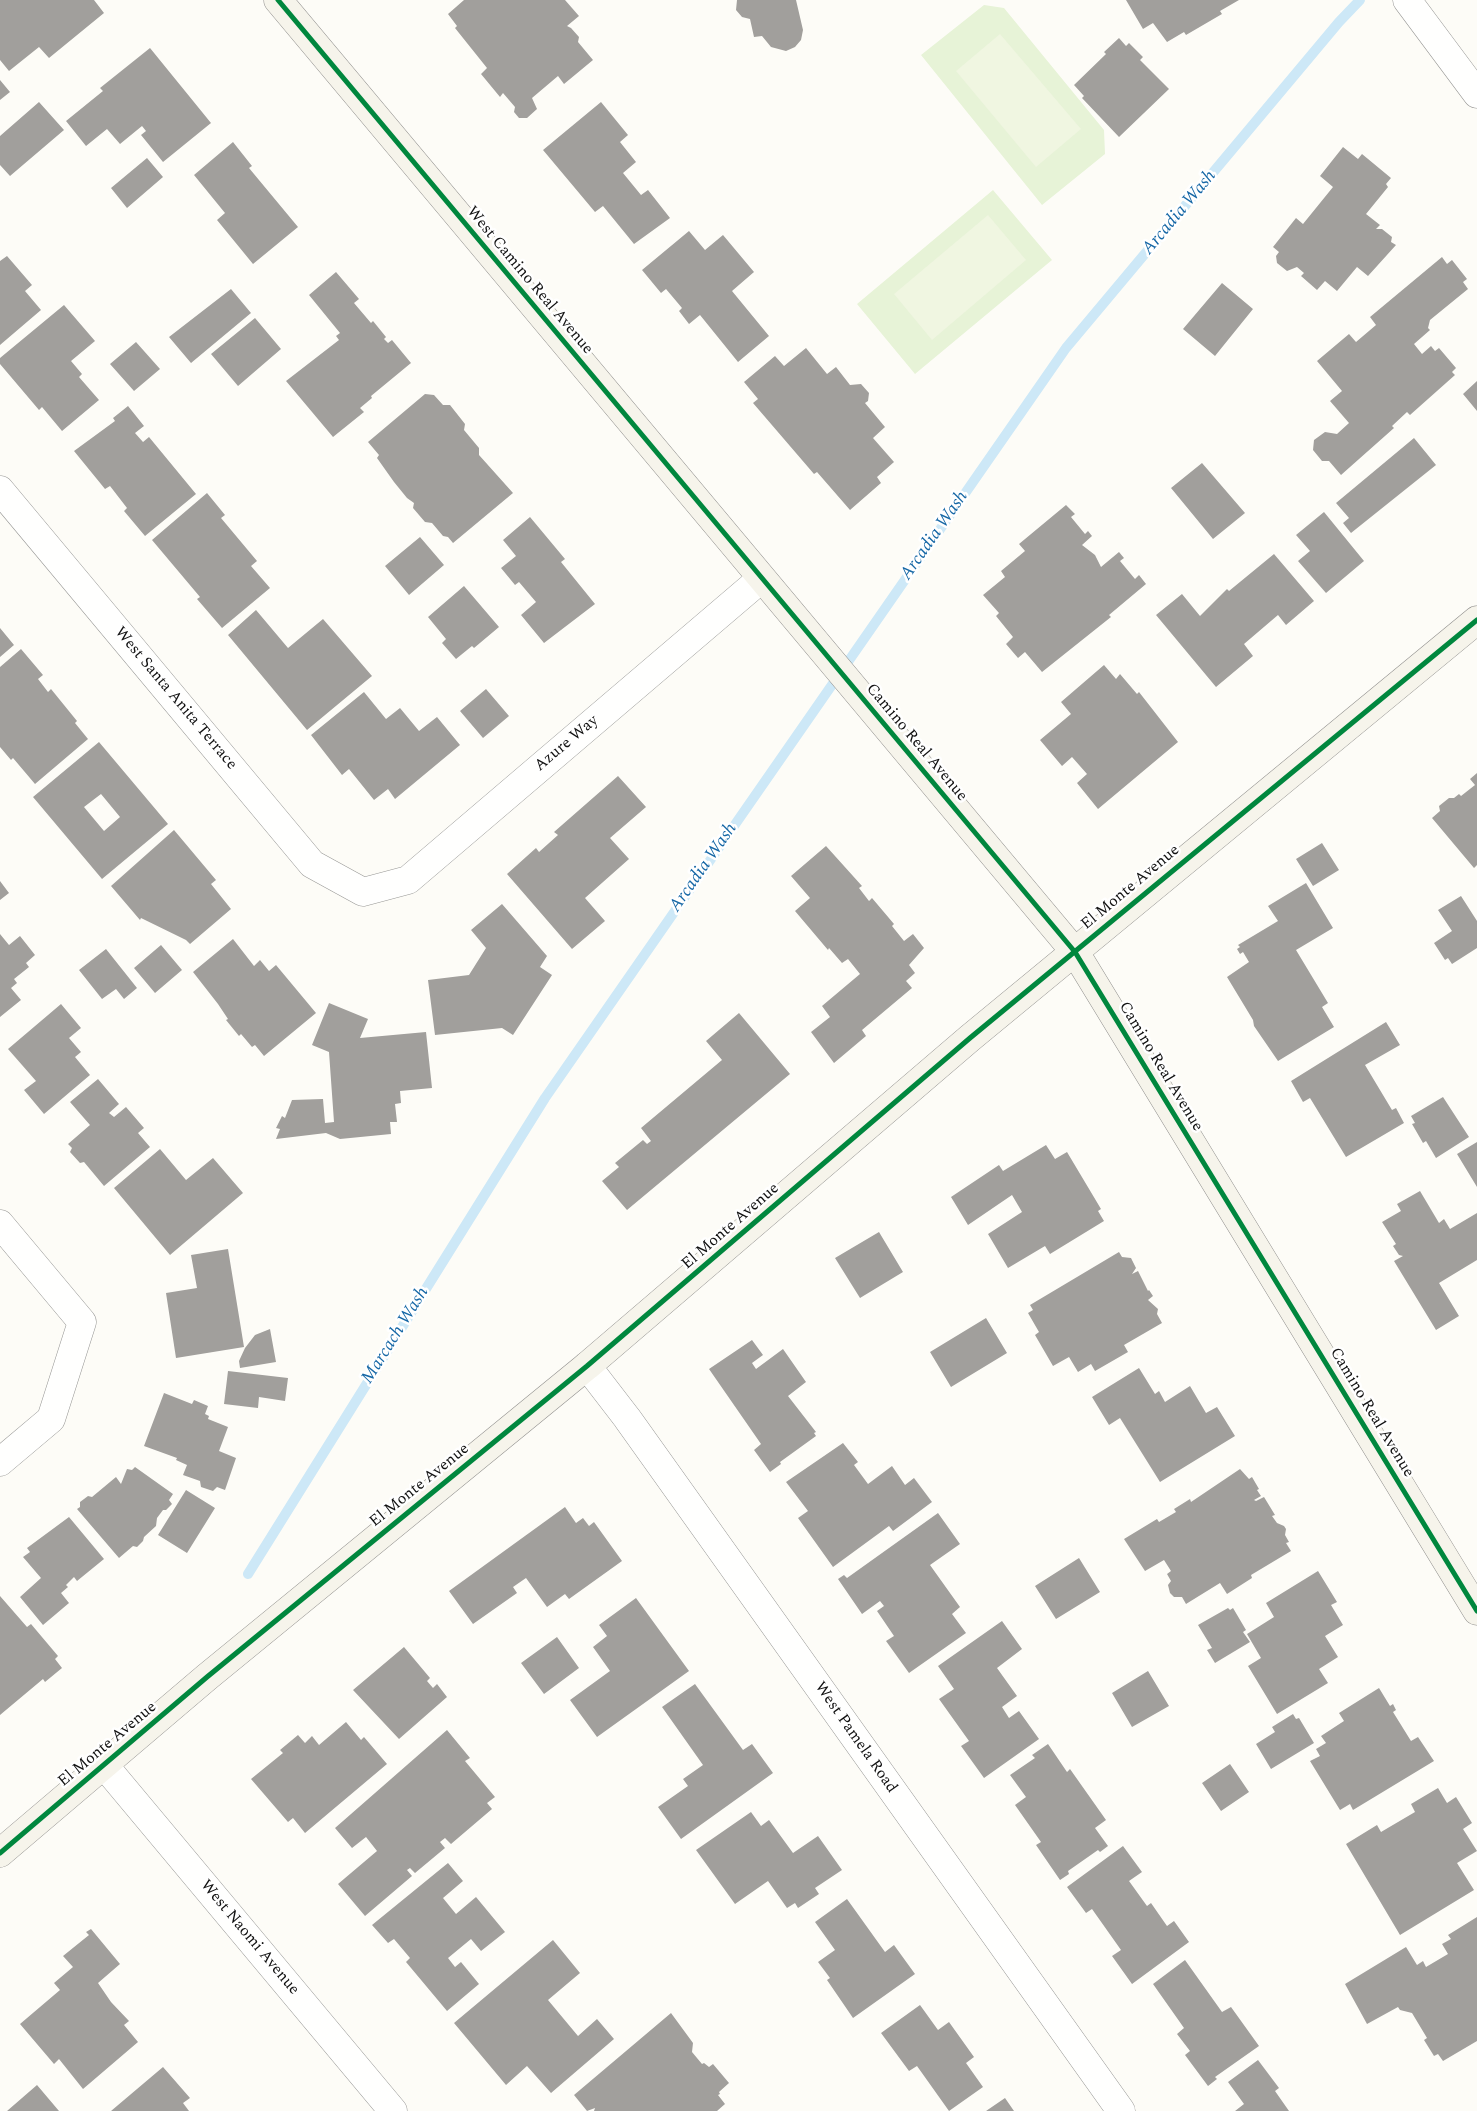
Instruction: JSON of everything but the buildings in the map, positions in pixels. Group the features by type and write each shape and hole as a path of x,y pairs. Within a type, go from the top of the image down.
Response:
{"street":[{"name":"West Camino Real Avenue","path":"278,0 760,579"},
{"path":"1407,0 1477,94"},
{"name":"West Santa Anita Terrace","path":"0,490 312,864 363,892"},
{"name":"Camino Real Avenue","path":"760,579 1075,952 1477,1611"},
{"name":"Azure Way","path":"363,892 408,880 760,579"},
{"name":"El Monte Avenue","path":"0,1852 207,1677 587,1366 970,1038 1477,620"},
{"path":"0,1224 82,1322 51,1419 0,1462"},
{"name":"West Pamela Road","path":"587,1366 627,1418 1121,2111"},
{"name":"West Naomi Avenue","path":"104,1765 393,2111"}],"green space":[{"path":"984,5 1004,8 1104,130 1105,154 1042,205 921,55"},
{"path":"1000,34 1081,129 1036,167 956,71"},
{"path":"993,190 1052,260 915,374 857,304"},
{"path":"988,215 1026,260 932,340 894,294"}],"waterway":[{"name":"Arcadia Wash","path":"248,1574 545,1098 1066,348 1339,22 1360,0"}],"cycle path":[{"path":"278,0 1075,952 1477,1611"},
{"path":"0,1853 207,1677 587,1366 970,1038 1477,620"}],"water label":[{"name":"Marcach Wash","path":"396,1336"}]}
